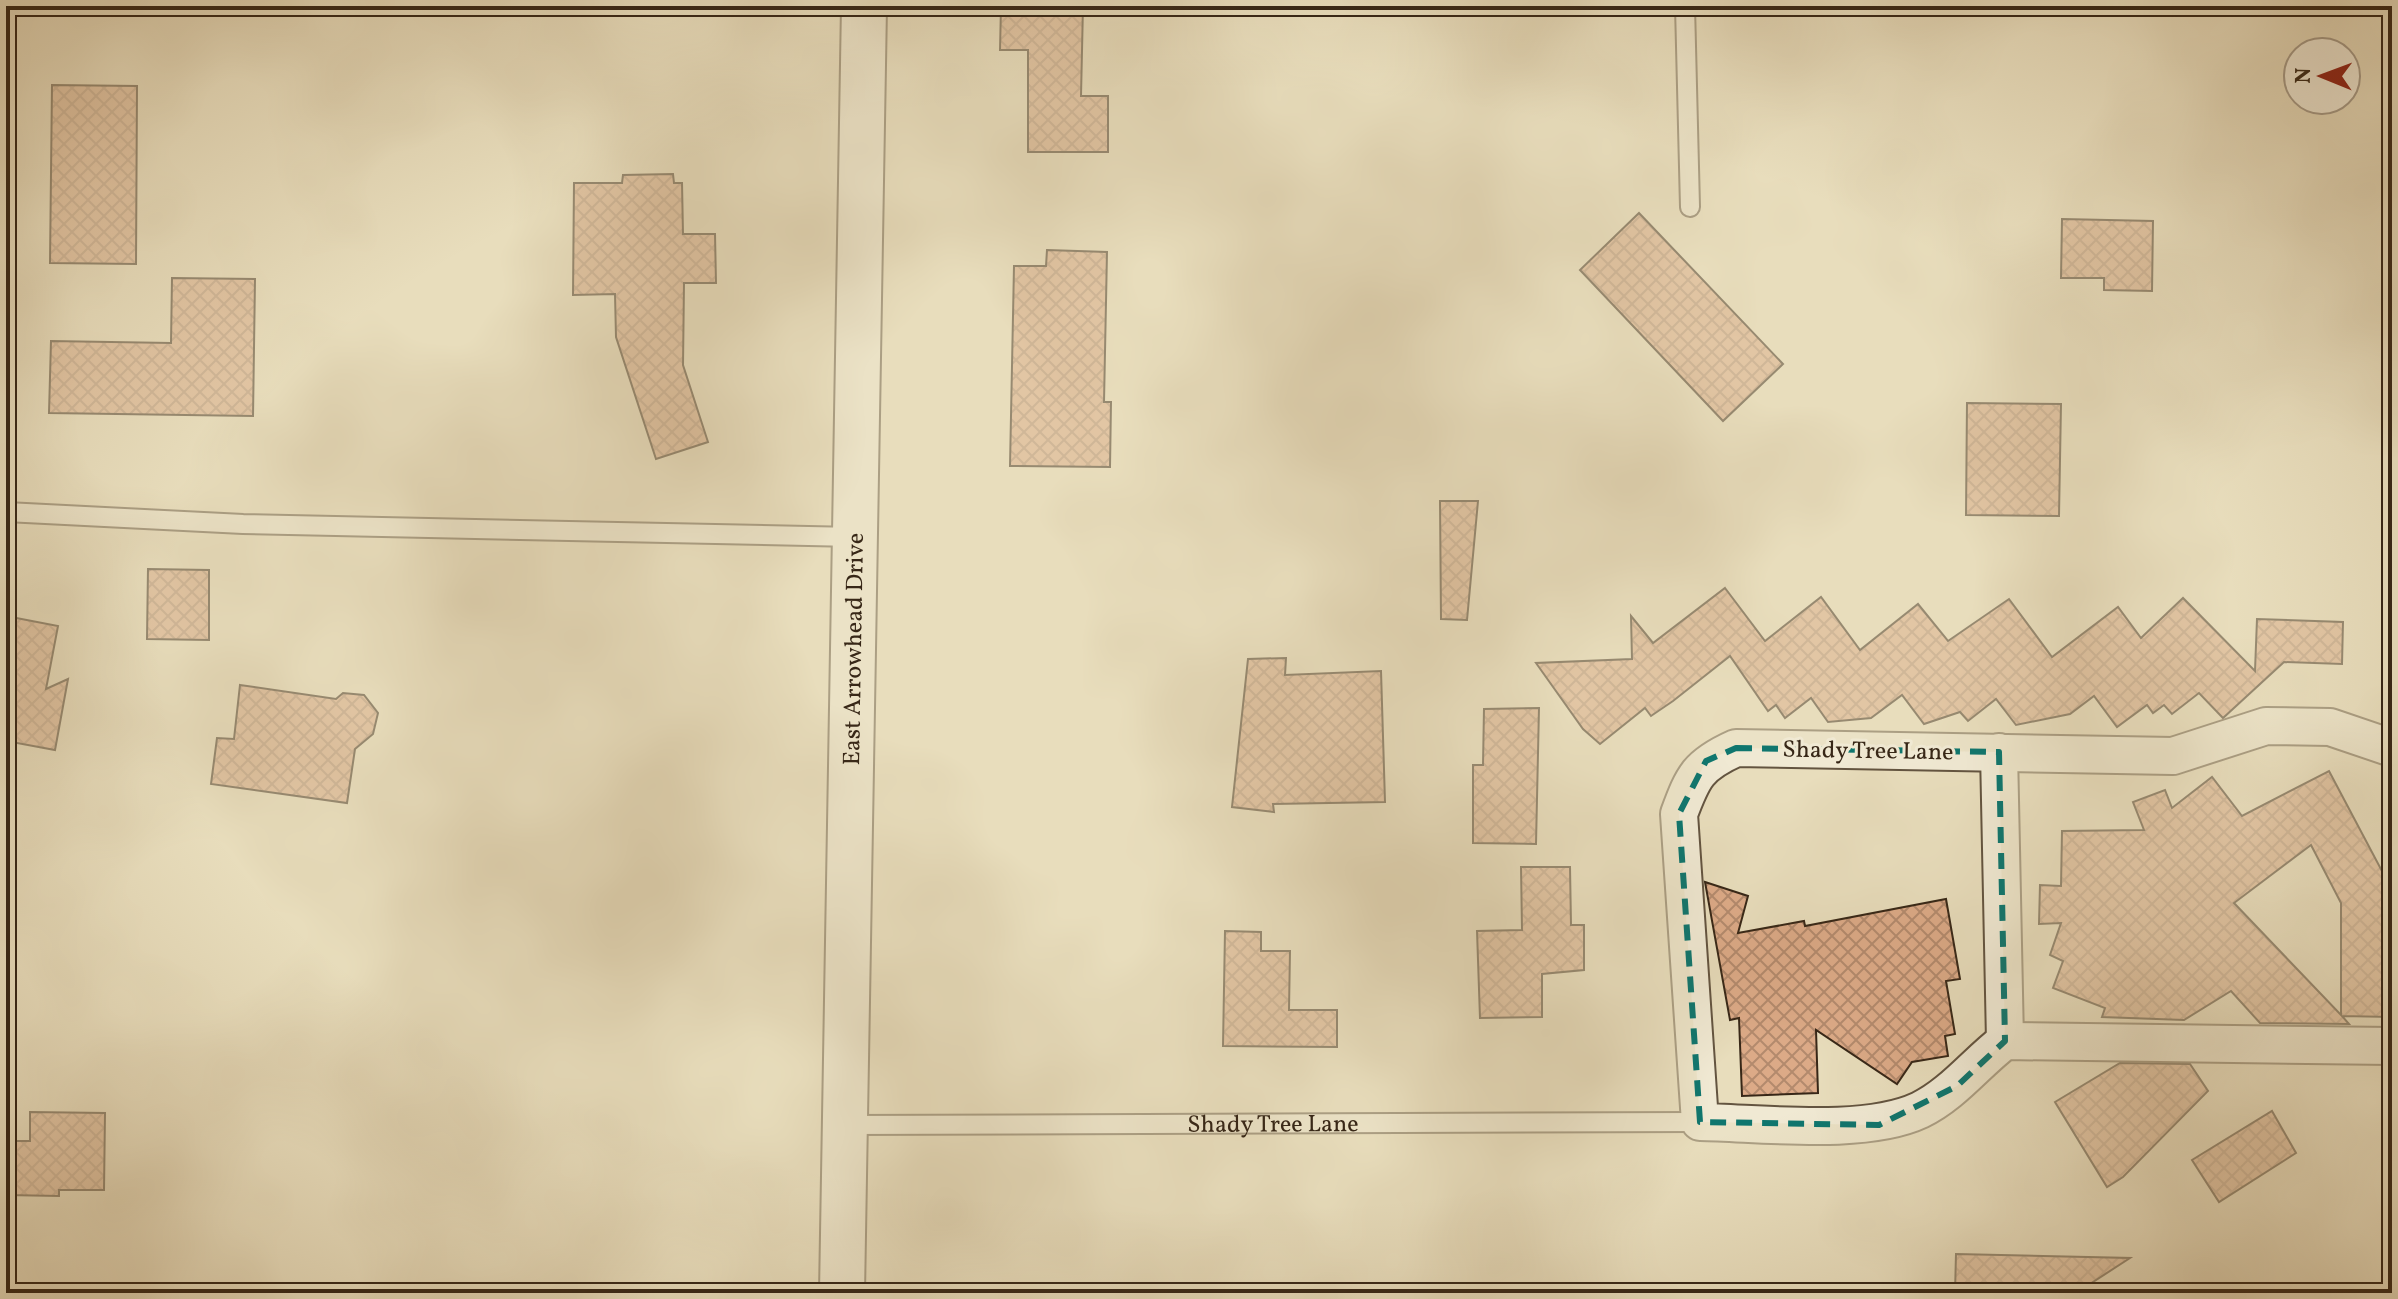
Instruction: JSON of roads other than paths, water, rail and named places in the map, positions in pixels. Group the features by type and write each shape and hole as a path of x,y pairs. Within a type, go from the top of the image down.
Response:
{"street":[{"name":"East Arrowhead Drive","path":"842,1293 864,6"},
{"name":"Shady Tree Lane","path":"2005,1041 1975,1064 1957,1086 1920,1110 1879,1125 1700,1122 1679,814 1688,788 1706,761 1736,748 2173,756 2266,726 2330,727 2392,748"},
{"path":"1999,752 2005,1041 2392,1046"}],"lane":[{"path":"1685,6 1690,207"},
{"path":"6,512 243,524 855,537"},
{"name":"Shady Tree Lane","path":"845,1125 1700,1122"}]}
